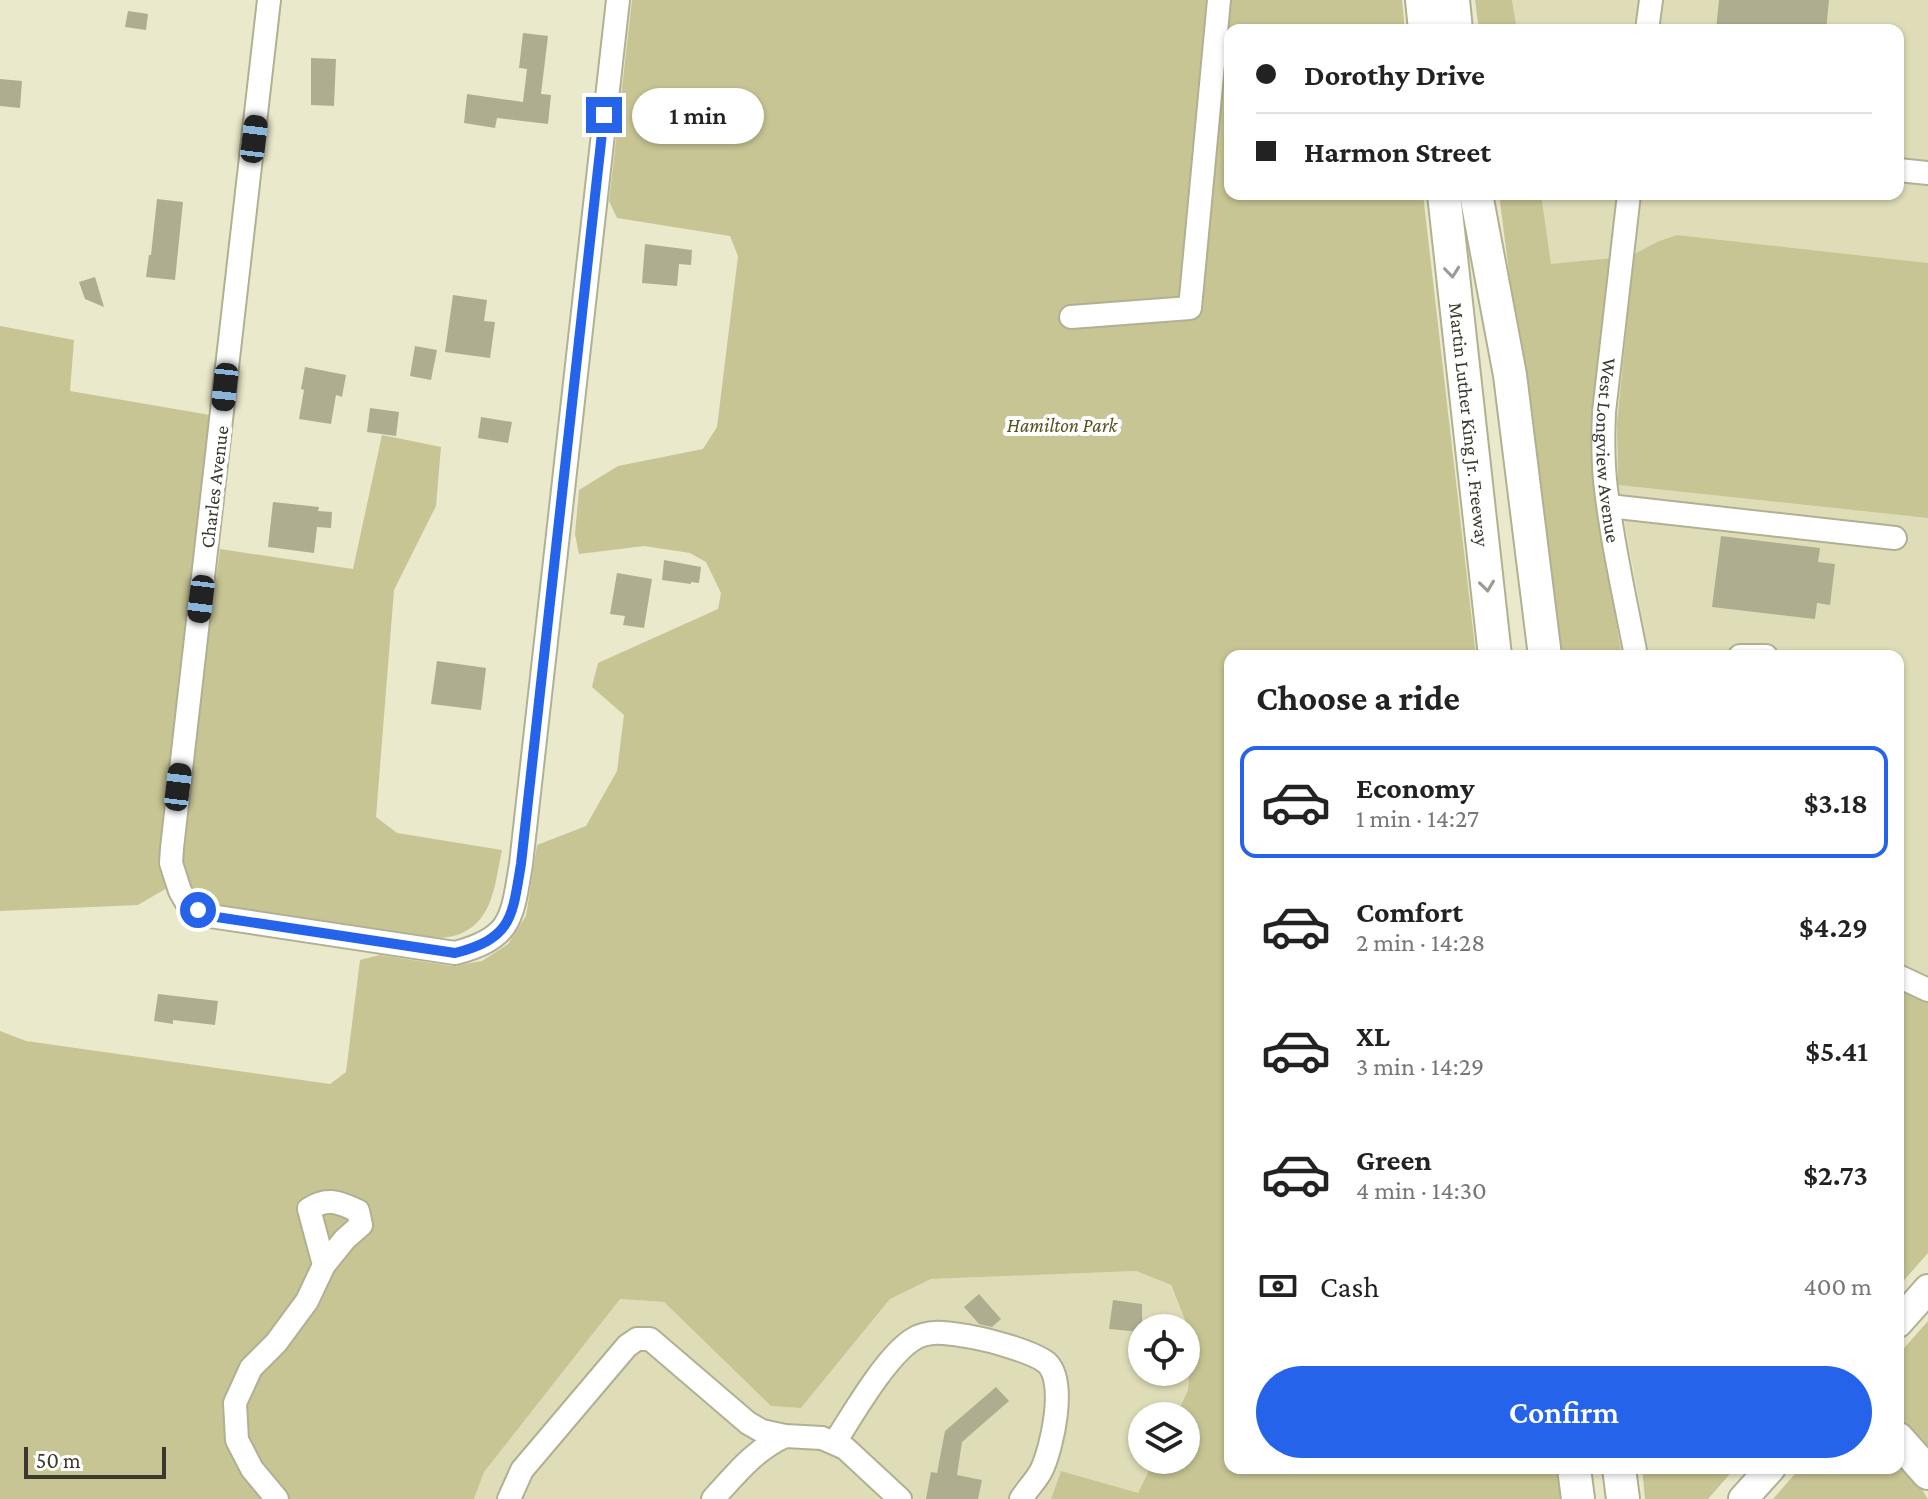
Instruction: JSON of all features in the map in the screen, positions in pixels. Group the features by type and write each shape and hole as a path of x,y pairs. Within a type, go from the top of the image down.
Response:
{"highway":[{"path":"1422,0 1424,24"},
{"path":"1453,0 1455,24"},
{"name":"Martin Luther King Jr. Freeway","path":"1445,200 1494,650"},
{"path":"1476,200 1510,375 1544,650"},
{"name":"Martin Luther King Jr. Freeway","path":"1476,200 1524,650"},
{"path":"1904,1446 1928,1473"},
{"path":"1575,1474 1578,1499"},
{"path":"1590,1474 1593,1499"},
{"path":"1620,1474 1623,1499"}],"main road":[{"path":"1904,1316 1928,1289"},
{"path":"1743,1499 1766,1474"}],"street":[{"name":"Charles Avenue","path":"269,0 171,863 187,903 210,916 455,953 477,947 496,936 513,909 521,864 618,0"},
{"path":"1071,317 1190,308 1219,0"},
{"path":"1648,24 1651,0"},
{"path":"1904,171 1928,173"},
{"name":"West Longview Avenue","path":"1628,200 1603,444 1609,506 1635,650"},
{"path":"1609,506 1895,538"},
{"path":"1904,979 1928,990"},
{"path":"277,1499 252,1469 237,1440 235,1403 251,1368 276,1343 307,1301 324,1265"},
{"path":"835,1442 864,1396 910,1341 921,1335 946,1333 1001,1345 1037,1357 1049,1365 1057,1392 1054,1432 1048,1453 1041,1472 1021,1499"},
{"path":"509,1499 522,1470 627,1346 637,1339 650,1339 748,1423 762,1431 835,1442 900,1499"},
{"path":"713,1499 750,1458 766,1445 785,1436"}],"shaded area":[{"path":"1512,0 1928,0 1928,263 1677,235 1634,254 1551,265 1542,200 1904,200 1904,24 1516,24"},
{"path":"1618,485 1928,518 1928,977 1904,965 1904,650 1648,650"},
{"path":"1136,1271 1170,1285 1182,1314 1128,1314 1128,1386 1188,1386 1183,1402 1128,1402 1128,1474 1147,1474 1138,1494 1061,1471 1051,1499 474,1499 484,1472 619,1299 664,1302 771,1406 801,1408 890,1299 931,1279"}],"green space":[{"name":"Hamilton Park","path":"632,0 1402,0 1404,24 1224,24 1224,200 1424,200 1475,650 1224,650 1224,1474 1559,1474 1561,1499 1051,1499 1061,1471 1138,1493 1147,1474 1200,1474 1200,1402 1182,1402 1188,1386 1200,1386 1200,1314 1182,1314 1171,1285 1136,1271 931,1279 890,1299 801,1408 771,1406 664,1302 620,1299 484,1472 474,1499 0,1499 0,1031 26,1041 330,1084 346,1072 360,960 380,955 452,966 482,961 508,944 526,916 537,845 586,826 617,771 624,715 592,687 598,663 718,609 721,593 706,562 690,553 644,546 579,554 575,534 579,490 618,466 703,449 717,427 738,256 730,236 617,218 609,201"},
{"path":"1475,0 1512,0 1516,24 1478,24"},
{"path":"1500,200 1542,200 1551,264 1610,258 1592,428 1592,464 1621,650 1557,650"},
{"path":"1677,235 1928,263 1928,518 1618,485 1617,422 1634,254"},
{"path":"0,326 74,340 70,391 210,415 164,822 162,856 167,888 138,905 0,911"},
{"path":"382,435 441,447 436,506 394,590 376,817 397,833 502,850 495,886 481,918 462,933 436,939 213,905 191,887 184,866 183,836 220,549 353,569"},
{"path":"1904,992 1928,1003 1928,1253 1904,1280"},
{"path":"1928,1321 1928,1453 1904,1426 1904,1348"},
{"path":"1904,1463 1928,1499 1773,1499 1795,1474 1904,1474"},
{"path":"1643,1474 1730,1474 1708,1499 1645,1499"}],"building":[{"path":"1719,0 1829,0 1827,24 1717,24"},
{"path":"128,11 148,14 146,30 125,27"},
{"path":"523,33 548,36 541,94 551,95 548,124 497,118 495,128 464,123 467,94 523,102 527,69 519,68"},
{"path":"311,58 336,59 334,106 311,105"},
{"path":"0,79 22,81 20,108 0,106"},
{"path":"157,199 183,202 175,280 146,277"},
{"path":"645,244 692,250 691,265 679,264 677,286 642,283"},
{"path":"95,277 104,307 85,299 79,282"},
{"path":"453,295 487,300 484,321 495,322 490,358 445,352"},
{"path":"415,346 437,350 431,380 410,376"},
{"path":"305,367 346,375 342,397 336,395 331,424 299,419"},
{"path":"370,408 399,412 396,436 367,432"},
{"path":"481,417 512,422 508,443 478,438"},
{"path":"273,502 319,507 318,511 332,512 331,528 317,527 314,553 268,547"},
{"path":"1721,536 1820,548 1818,562 1835,564 1830,605 1817,603 1815,619 1712,607"},
{"path":"664,560 701,567 699,583 662,580"},
{"path":"617,573 652,579 644,628 623,625 625,616 610,614"},
{"path":"437,661 486,668 481,710 431,704"},
{"path":"158,994 218,1001 215,1025 154,1021"},
{"path":"979,1294 1001,1319 992,1327 979,1324 964,1307"},
{"path":"1113,1300 1142,1304 1142,1314 1128,1314 1128,1331 1109,1329"},
{"path":"996,1387 1009,1401 962,1442 957,1475 982,1480 978,1499 926,1499 931,1472 937,1473 945,1431"}],"route":[{"path":"198,910 210,916 455,953 477,947 496,936 513,909 521,864 604,115"}]}
